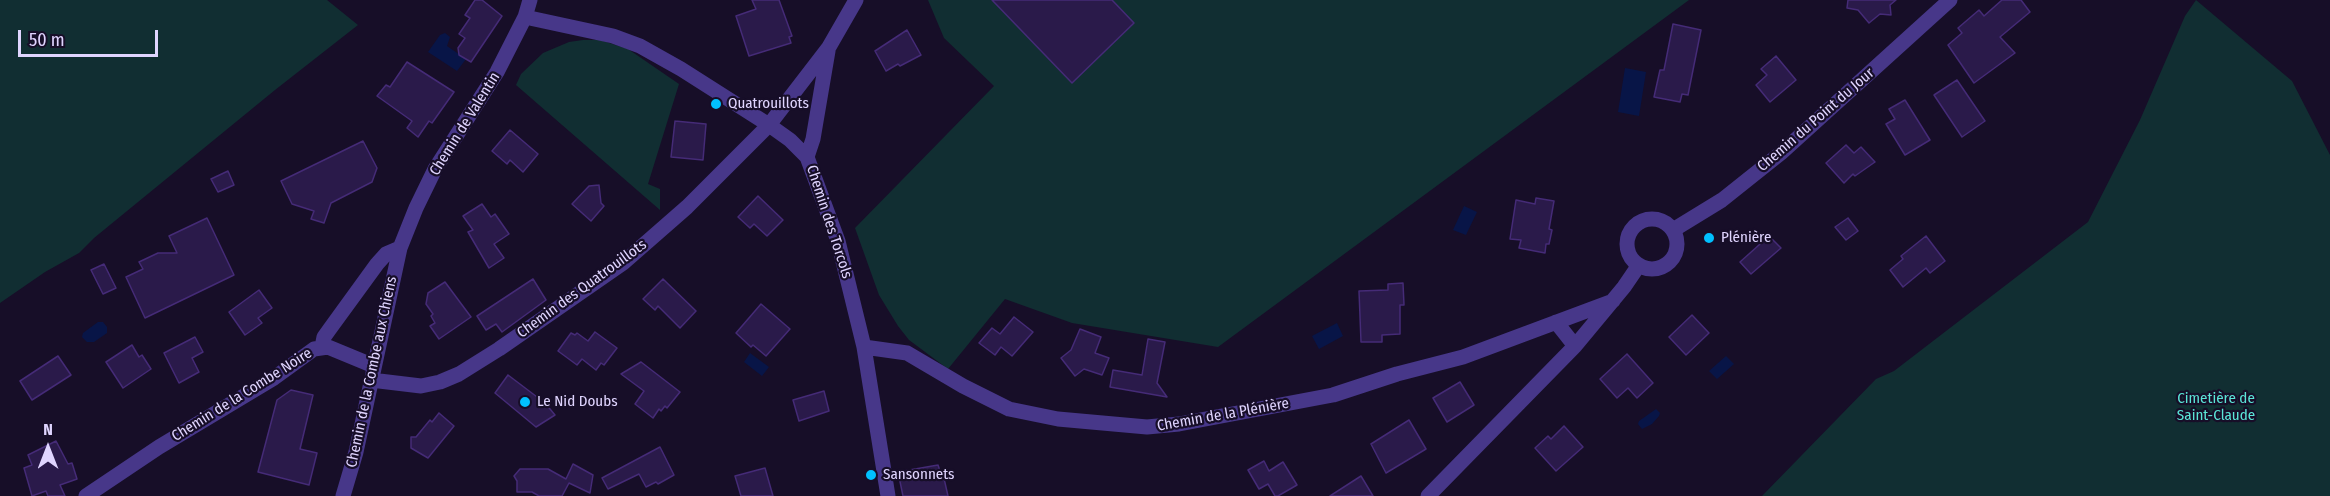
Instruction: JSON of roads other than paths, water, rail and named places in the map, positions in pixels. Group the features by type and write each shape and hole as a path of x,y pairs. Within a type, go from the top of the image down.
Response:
{"street":[{"name":"Chemin de Valentin","path":"400,248 435,169 495,75 525,17 530,0"},
{"name":"Chemin des Quatrouillots","path":"322,347 333,349 366,365 373,373 408,385 421,386 440,382 459,374 499,349 623,263 687,207 769,125 829,46 856,0"},
{"name":"Chemin du Point du Jour","path":"1673,230 1722,200 1781,153 1950,0"},
{"name":"Chemin des Torcols","path":"525,17 613,36 640,46 769,125 790,140 807,157 838,241 864,347 888,496"},
{"name":"Chemin des Quatrouillots","path":"807,157 813,139 829,46"},
{"path":"1645,220 1661,220 1673,230 1677,246 1670,261 1655,269 1639,265 1629,252 1627,244 1632,229 1645,220"},
{"name":"Chemin de la Combe Noire","path":"86,496 159,447 274,378 314,349 322,347 329,330 377,264 386,254 400,248"},
{"name":"Chemin de la Combe aux Chiens","path":"343,496 356,452 400,248"},
{"path":"1428,496 1575,346 1639,265"},
{"name":"Chemin de la Plénière","path":"864,347 907,353 963,387 1009,408 1058,419 1147,428 1179,424 1333,394 1396,374 1463,357 1612,301"},
{"path":"1556,322 1575,346"}],"place":[{"name":"Quatrouillots","path":"716,104"},
{"name":"Plénière","path":"1709,238"},
{"name":"Le Nid Doubs","path":"525,402"},
{"name":"Sansonnets","path":"871,475"}],"park label":[{"name":"Cimetière de Saint-Claude","path":"2216,408"}]}
